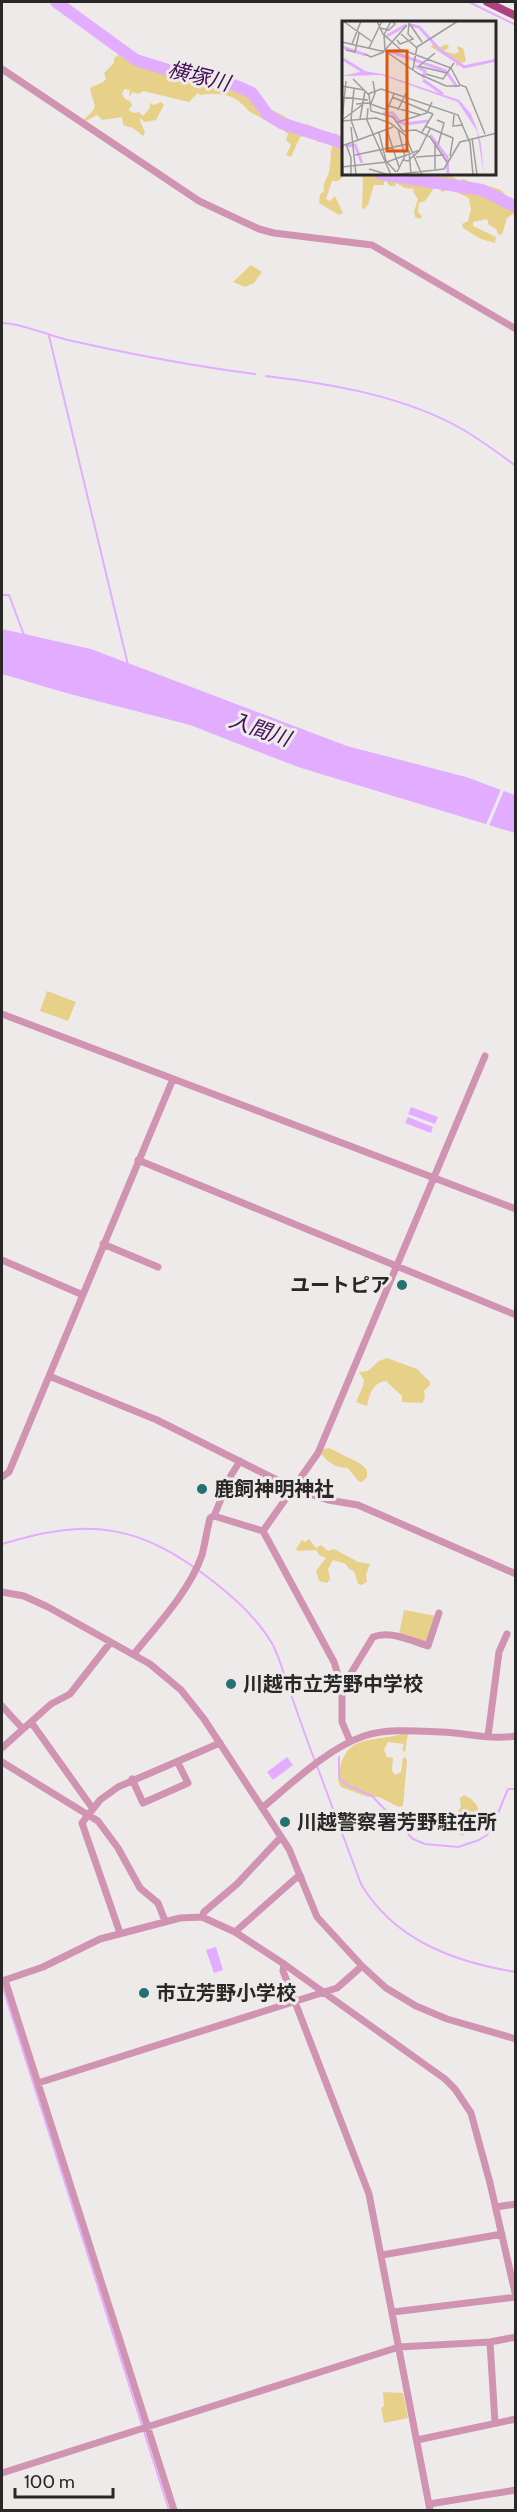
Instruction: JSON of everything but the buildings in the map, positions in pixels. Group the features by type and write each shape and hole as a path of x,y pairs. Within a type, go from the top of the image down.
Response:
{"main road":[{"path":"487,2 516,16"}],"street":[{"path":"2,69 199,201 259,229 286,235 372,245 516,329"},
{"path":"2,1014 516,1209"},
{"path":"263,1531 318,1453 485,1056"},
{"path":"2,1477 9,1472 173,1079"},
{"path":"138,1161 516,1315"},
{"path":"103,1244 158,1267"},
{"path":"2,1260 83,1295"},
{"path":"49,1376 157,1420 293,1488 315,1497 358,1505 516,1574"},
{"path":"134,1654 186,1586 202,1554 210,1518 214,1516 230,1477 240,1461"},
{"path":"214,1516 263,1531 289,1583 326,1645 342,1688 341,1713 350,1741"},
{"path":"2,1592 36,1601 134,1654 181,1690 193,1703 281,1838 301,1877 317,1917 362,1966 386,1988 416,2006 447,2019 516,2039"},
{"path":"342,1688 373,1637 396,1636 428,1646 439,1612"},
{"path":"488,1736 499,1667 499,1652 507,1634"},
{"path":"2,1748 51,1704 70,1694 110,1643"},
{"path":"2,1706 23,1729"},
{"path":"31,1722 118,1848 140,1887 158,1903 165,1921"},
{"path":"262,1808 321,1761 350,1741 364,1736 390,1731 516,1736"},
{"path":"120,1933 82,1823 100,1800 132,1779 220,1743"},
{"path":"2,1762 92,1812"},
{"path":"132,1779 143,1803 188,1783 178,1762"},
{"path":"201,1917 237,1884 281,1838"},
{"path":"235,1932 296,1878 301,1877"},
{"path":"174,2511 3,1980 43,1967 100,1939 165,1921 201,1917 235,1932 284,1964 445,2079 455,2089 471,2113 496,2207 516,2297 393,2312"},
{"path":"284,1964 283,1971 294,2002 367,2185 430,2507 516,2490"},
{"path":"38,2083 324,1993 344,1984 362,1966"},
{"path":"496,2207 516,2204"},
{"path":"382,2255 502,2234"},
{"path":"2,2473 399,2346 490,2342 516,2337"},
{"path":"490,2342 495,2423"},
{"path":"417,2440 516,2419"}],"shaded area":[{"path":"125,51 128,56 132,54 149,61 173,66 186,73 199,71 207,77 220,78 227,84 231,79 238,81 266,106 288,118 294,125 307,124 333,135 336,133 342,138 342,176 344,176 338,181 332,181 326,199 330,201 335,196 343,213 339,215 319,203 320,194 324,191 324,184 330,169 332,146 329,142 317,142 318,138 310,135 300,137 291,157 286,155 291,145 286,140 288,134 269,119 264,120 250,112 237,100 227,95 200,95 198,93 189,102 143,91 139,94 133,92 129,97 130,90 125,89 122,93 124,98 131,102 132,106 128,110 134,113 139,112 143,116 150,108 150,103 154,105 161,102 164,105 156,120 145,122 139,118 145,133 143,136 133,128 123,125 122,117 102,120 97,115 86,121 84,119 94,108 90,88 106,79 104,73 114,63 114,58"},
{"path":"359,176 451,176 458,180 464,179 481,187 486,185 501,190 515,205 515,215 507,218 502,235 489,225 487,219 473,222 473,226 496,237 495,243 481,239 463,228 462,224 468,221 471,209 469,198 450,189 442,192 434,188 425,201 419,203 418,212 422,216 420,219 415,217 414,212 418,199 413,192 414,189 405,188 396,183 395,186 390,186 386,181 384,185 374,185 368,205 364,209 362,208 363,178"},
{"path":"251,265 262,272 254,283 245,287 233,282"},
{"path":"47,991 76,1002 68,1021 40,1011"},
{"path":"387,1358 417,1369 430,1382 424,1391 425,1398 422,1403 402,1402 402,1396 386,1381 375,1387 367,1406 356,1402 364,1380 359,1372 368,1371 379,1361"},
{"path":"329,1448 361,1464 367,1470 367,1477 362,1482 358,1481 348,1468 329,1462 320,1452 322,1449"},
{"path":"309,1539 316,1548 321,1545 328,1551 334,1549 358,1562 370,1564 366,1574 367,1582 358,1584 354,1571 346,1564 333,1560 328,1569 330,1579 327,1583 319,1581 316,1571 326,1558 319,1555 316,1550 298,1551 296,1549 302,1540 305,1542"},
{"path":"404,1610 436,1616 428,1643 399,1634"},
{"path":"408,1734 405,1752 402,1750 404,1744 388,1742 384,1750 387,1757 393,1758 392,1771 395,1775 401,1772 403,1758 405,1757 407,1761 403,1806 399,1807 379,1797 368,1797 341,1787 338,1780 339,1774 349,1749 365,1741"},
{"path":"464,1795 475,1803 479,1816 465,1830 463,1836 459,1834 457,1817 461,1807 460,1798"},
{"path":"383,2392 403,2393 408,2418 384,2423 381,2408 384,2406"}],"water":[{"name":"入間川","path":"2,629 91,649 347,746 466,777 515,795 515,833 298,767 190,725 2,674"},
{"path":"411,1107 438,1117 435,1124 408,1114"},
{"path":"408,1117 433,1127 431,1133 405,1123"},
{"path":"287,1757 293,1765 273,1780 267,1772"},
{"path":"216,1947 223,1970 214,1973 206,1950"}],"pier":[{"path":"502,787 505,788 488,828 485,827"}],"waterway":[{"name":"横塚川","path":"56,2 136,60 191,77 223,81 239,87 252,93 268,115 281,123 342,143"},
{"path":"469,2 516,25"},
{"name":"横塚川","path":"393,176 482,190 516,207"},
{"path":"2,253 2,262"},
{"path":"2,323 138,355 255,374"},
{"path":"49,336 128,665"},
{"path":"266,376 367,393 416,408 462,429 516,466"},
{"path":"2,595 9,595 24,635"},
{"path":"2,1544 62,1530 113,1531 138,1537 188,1563 214,1582 254,1618 273,1645 315,1761"},
{"path":"339,1757 339,1777 345,1784 372,1796 413,1839 425,1844 458,1847 479,1840 487,1835 493,1825 508,1789 516,1789"},
{"path":"317,1766 361,1884 390,1920 408,1934 448,1955 516,1972"},
{"path":"2,1988 169,2510"}],"place":[{"name":"ユートピア","path":"402,1285"},
{"name":"鹿飼神明神社","path":"202,1489"},
{"name":"川越市立芳野中学校","path":"231,1684"},
{"name":"川越警察署芳野駐在所","path":"285,1822"},
{"name":"市立芳野小学校","path":"144,1993"}]}
